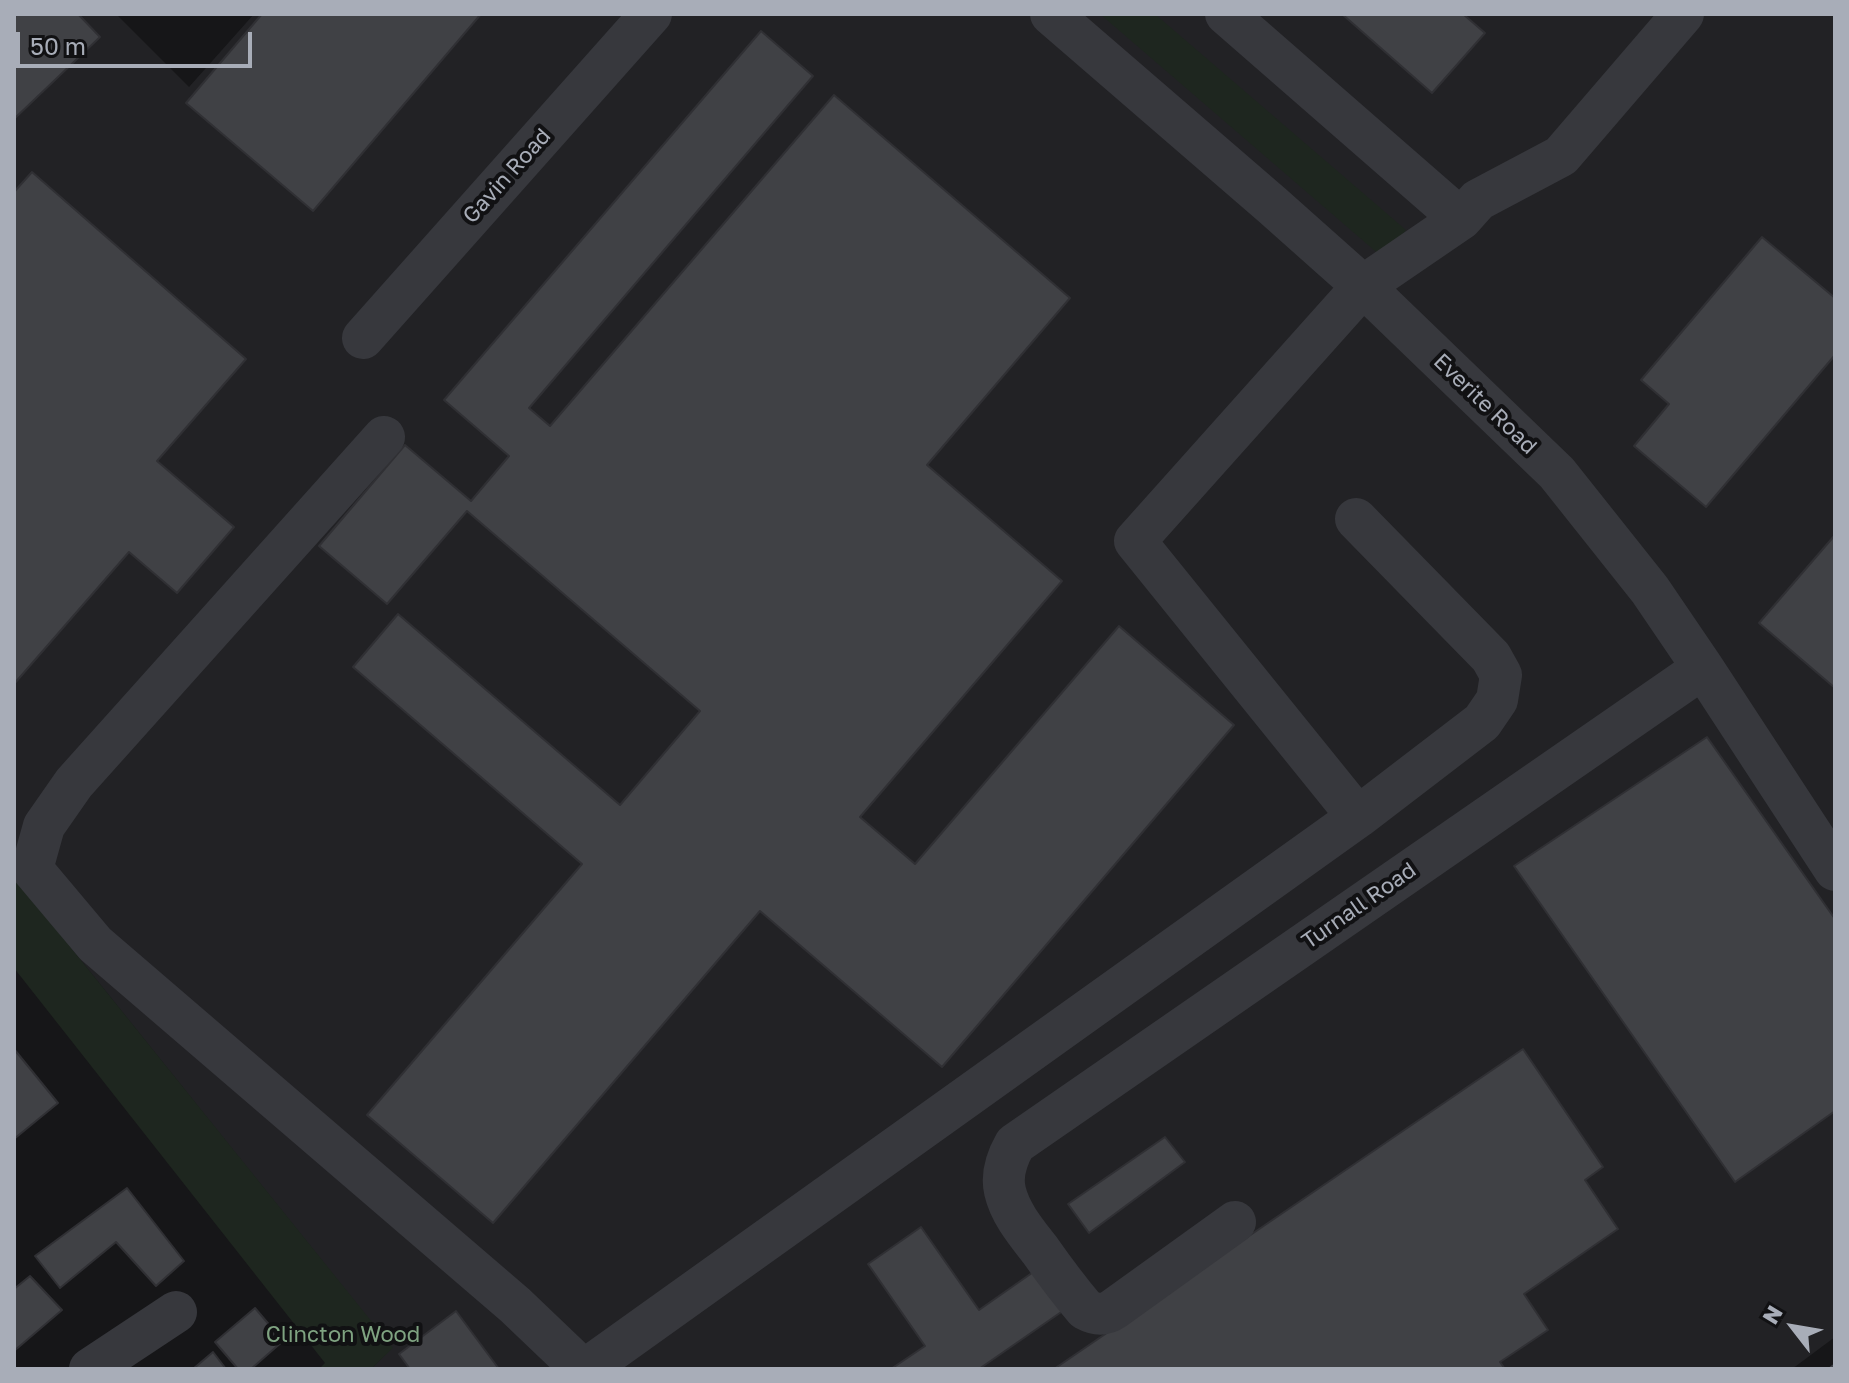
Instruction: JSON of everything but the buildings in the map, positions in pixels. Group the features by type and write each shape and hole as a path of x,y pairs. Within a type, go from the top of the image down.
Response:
{"street":[{"name":"Gavin Road","path":"363,338 651,14"},
{"name":"Everite Road","path":"1051,14 1363,286 1557,473 1650,590 1833,863"},
{"path":"1226,14 1461,219"},
{"path":"1358,817 1135,541 1363,286 1461,219 1478,200 1561,156 1683,14"},
{"path":"384,437 74,783 44,826 32,869 95,944 515,1305 584,1369 1358,817 1482,722 1497,700 1501,675 1491,657 1356,519"},
{"name":"Turnall Road","path":"1235,1222 1114,1309 1095,1315 1085,1309 1010,1206 1003,1181 1007,1158 1015,1144 1703,668"},
{"path":"90,1369 176,1312"}],"shaded area":[{"path":"14,14 116,14 189,87 254,14 1835,14 1835,1337 1792,1369 371,1369 392,1348 14,877"}],"green space":[{"path":"1100,14 1155,14 1406,230 1382,257"},
{"name":"Clincton Wood","path":"14,877 393,1348 371,1369 319,1369 325,1363 14,968"}]}
